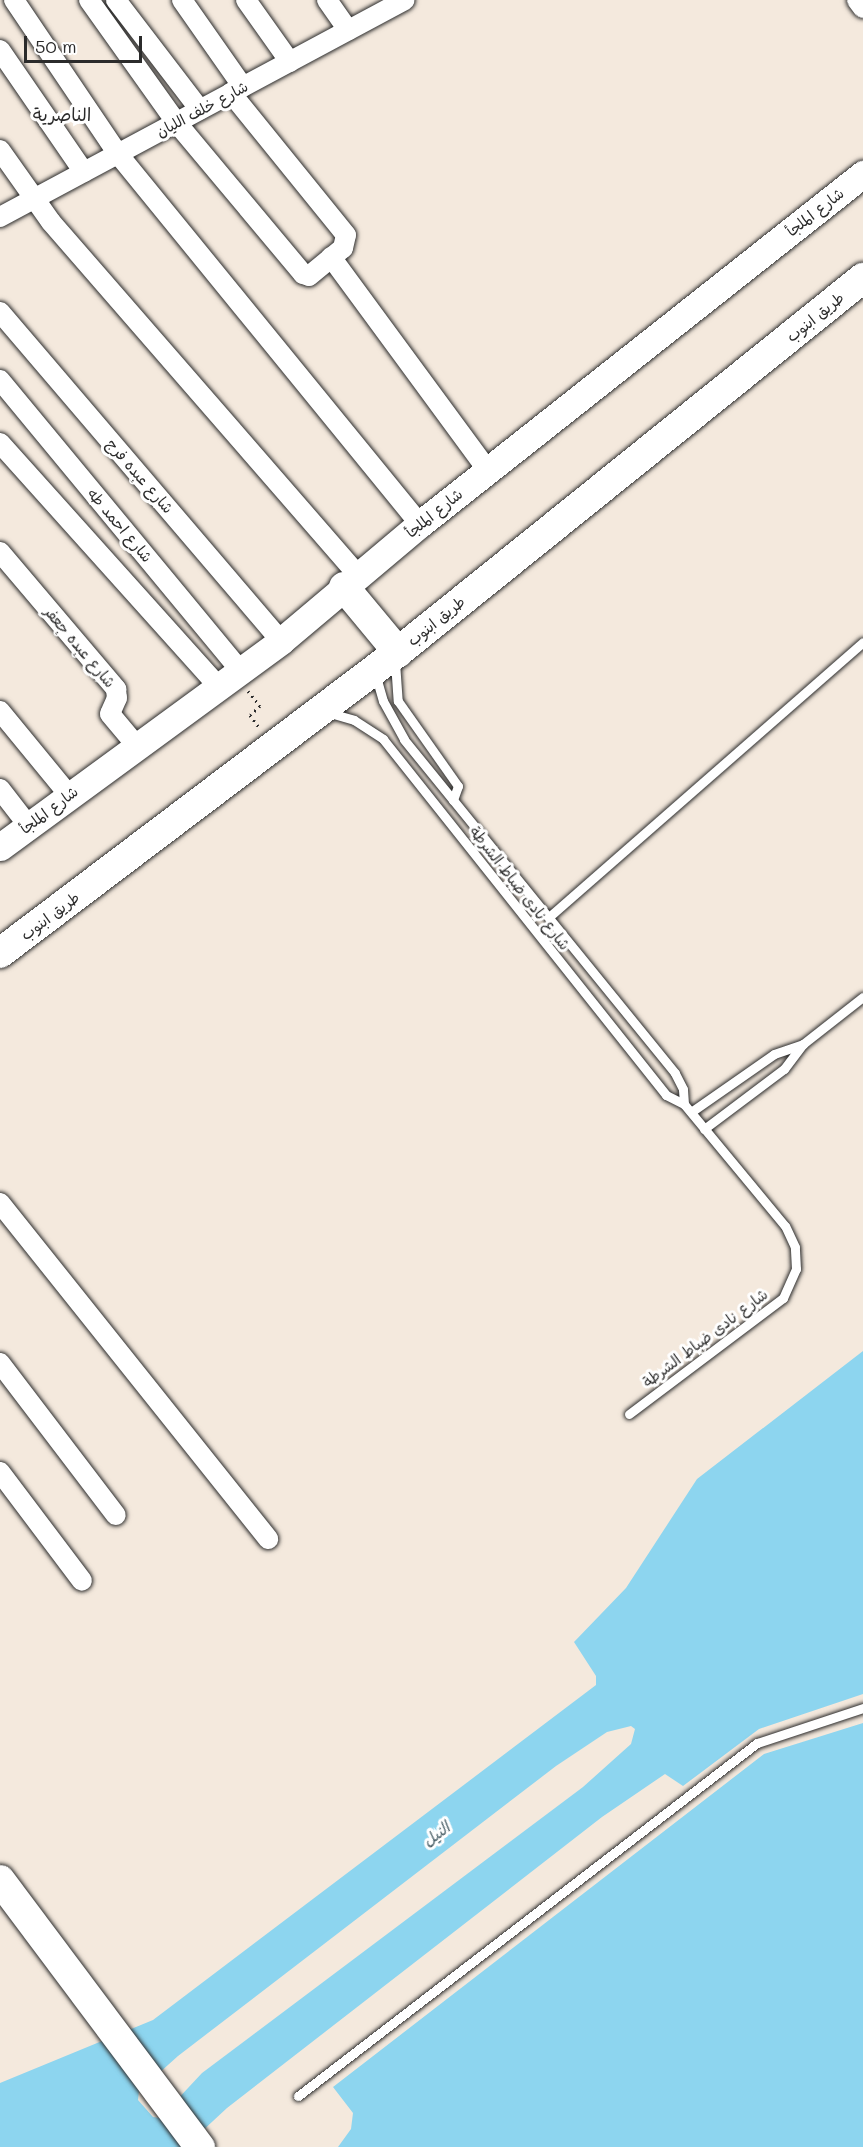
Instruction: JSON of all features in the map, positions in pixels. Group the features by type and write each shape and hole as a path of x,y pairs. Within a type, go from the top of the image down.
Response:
{"main road":[{"name":"طريق ابنوب","path":"0,953 318,713 384,650 863,278"},
{"path":"351,586 384,650"},
{"path":"0,1880 24,1928 179,2147"},
{"path":"0,1909 24,1928 200,2147"}],"street":[{"path":"14,0 118,154 420,524"},
{"path":"89,0 176,122 303,274 309,276 343,248 345,235 237,90 182,0"},
{"path":"116,0 200,110"},
{"path":"246,0 290,62"},
{"path":"327,0 348,30"},
{"name":"شارع خلف الليان","path":"0,217 404,0"},
{"path":"857,0 863,9"},
{"path":"0,50 84,172"},
{"path":"0,150 34,199 351,586"},
{"name":"شارع الملجأ","path":"0,847 136,745 233,679 351,586 420,524 863,174"},
{"path":"331,257 488,471"},
{"name":"شارع عبده فرج","path":"0,312 281,640"},
{"name":"شارع احمد طه","path":"0,380 233,679"},
{"path":"0,443 233,679"},
{"name":"شارع عبده جعفر","path":"0,552 116,690 110,714 136,745"},
{"path":"0,711 69,795"},
{"path":"0,789 28,825"},
{"path":"0,1203 268,1539"},
{"path":"0,1363 116,1515"},
{"path":"0,1472 82,1581"}],"lane":[{"path":"549,917 863,642"},
{"name":"شارع نادى ضباط الشرطة","path":"384,650 390,716 453,800 675,1073 683,1089 684,1104"},
{"path":"384,650 398,701 458,786 453,800"},
{"name":"شارع نادى ضباط الشرطة","path":"318,713 343,716 365,725 383,739 666,1095 684,1104 785,1226 795,1247 794,1279 783,1298 629,1414"},
{"path":"413,776 426,766"},
{"path":"704,1129 784,1069 803,1044 863,997"},
{"path":"691,1112 774,1054 803,1044"},
{"path":"298,2096 757,1743 863,1708"}],"path":[{"path":"233,679 260,706 250,715 273,748"}],"water":[{"name":"النيل","path":"863,1351 863,1694 759,1729 683,1786 665,1774 602,1817 227,2108 185,2147 0,2147 0,2083 153,2020 596,1685 596,1676 574,1642 626,1588 697,1479","holes":["631,1726 635,1729 631,1744 583,1787 202,2073 160,2118 153,2117 138,2100 139,2091 178,2056 556,1766 607,1732"]},
{"path":"863,1723 863,2147 338,2147 351,2129 353,2113 333,2087 764,1754"}],"district":[{"name":"الناصرية","path":"62,114"}]}
